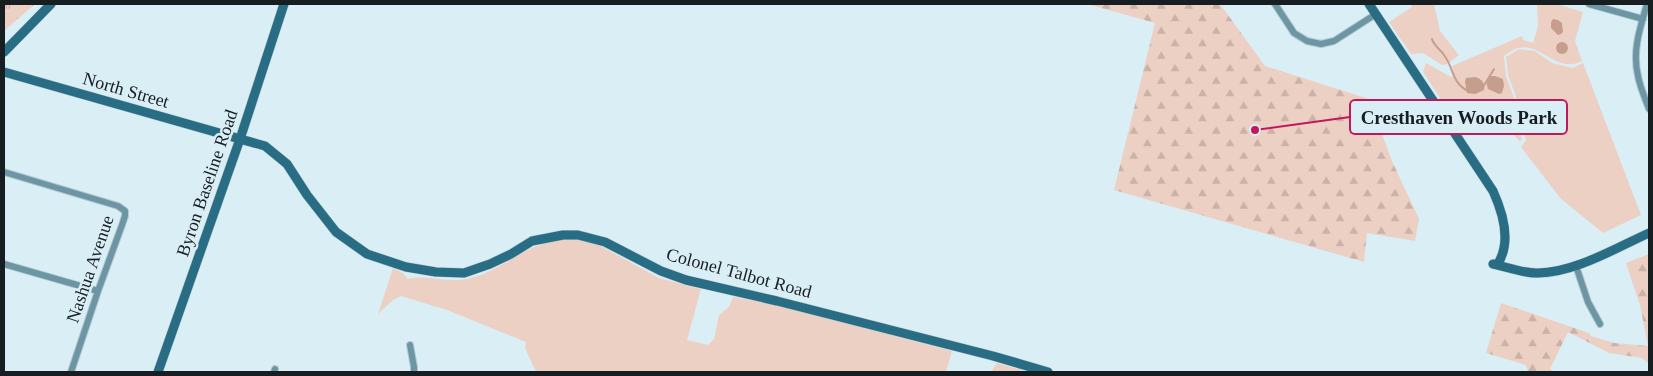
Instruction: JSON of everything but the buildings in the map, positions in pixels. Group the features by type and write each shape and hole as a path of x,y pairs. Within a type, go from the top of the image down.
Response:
{"main road":[{"path":"4,52 51,4"},
{"name":"Byron Baseline Road","path":"158,372 240,139 284,4"},
{"path":"1369,4 1493,191 1504,221 1502,258 1495,264 1535,273 1576,266 1649,233"},
{"name":"North Street","path":"4,72 240,139"},
{"name":"Colonel Talbot Road","path":"240,139 265,146 287,164 307,195 336,232 367,254 406,267 436,272 464,273 490,264 532,241 563,235 578,235 605,242 661,271 686,280 787,303 1048,372"}],"street":[{"path":"1275,4 1294,33 1306,41 1322,44 1334,41 1376,14"},
{"path":"1589,4 1643,19"},
{"path":"1647,4 1636,43 1635,61 1638,77 1649,109"},
{"name":"Nashua Avenue","path":"4,172 118,206 125,211 122,225 71,372"},
{"path":"4,264 98,292"},
{"path":"1576,266 1588,302 1600,324"},
{"path":"410,345 414,372"}],"green space":[{"path":"4,4 35,4 4,31"},
{"path":"1087,4 1220,4 1265,66 1369,99 1392,161 1419,219 1415,241 1367,233 1364,262 1114,190 1155,23"},
{"path":"1411,4 1434,4 1440,31 1459,55 1447,64 1442,65 1423,53 1411,54 1389,22 1412,7"},
{"path":"1537,4 1557,4 1583,12 1575,41 1582,61 1564,64 1526,47 1511,51 1504,56 1506,76 1513,95 1522,140 1519,141 1491,107 1470,108 1453,118 1423,72 1426,63 1451,77 1454,76 1452,66 1522,36 1523,40 1533,43 1538,26"},
{"path":"1519,49 1535,51 1552,63 1573,68 1583,63 1641,215 1603,233 1561,199 1521,147 1526,140 1515,94 1508,75 1506,57"},
{"path":"556,240 580,240 597,244 659,278 701,289 687,340 708,345 714,339 719,315 729,307 733,297 776,305 952,351 946,372 536,372 525,348 526,342 447,310 401,296 393,300 378,314 393,268 403,273 408,279 422,277 451,280 466,279 483,274 539,245"},
{"path":"1649,254 1649,364 1642,358 1609,353 1568,332 1550,369 1555,372 1528,372 1526,365 1486,353 1501,303 1614,343 1648,346 1640,305 1626,263"},
{"path":"997,363 1022,370 1021,372 991,372"}],"shaded area":[{"path":"1553,19 1562,23 1563,32 1561,34 1558,35 1551,28"},
{"path":"1560,42 1564,42 1568,48 1564,54 1560,54 1556,50 1556,46"},
{"path":"1491,76 1503,79 1502,93 1499,94 1488,89 1486,81"},
{"path":"1475,77 1480,79 1484,85 1484,90 1475,94 1467,93 1466,78"}],"waterway":[{"path":"1432,39 1447,60 1458,83 1468,91"},
{"path":"1483,87 1494,69"}],"place":[{"name":"Cresthaven Woods Park","path":"1255,130"}]}
